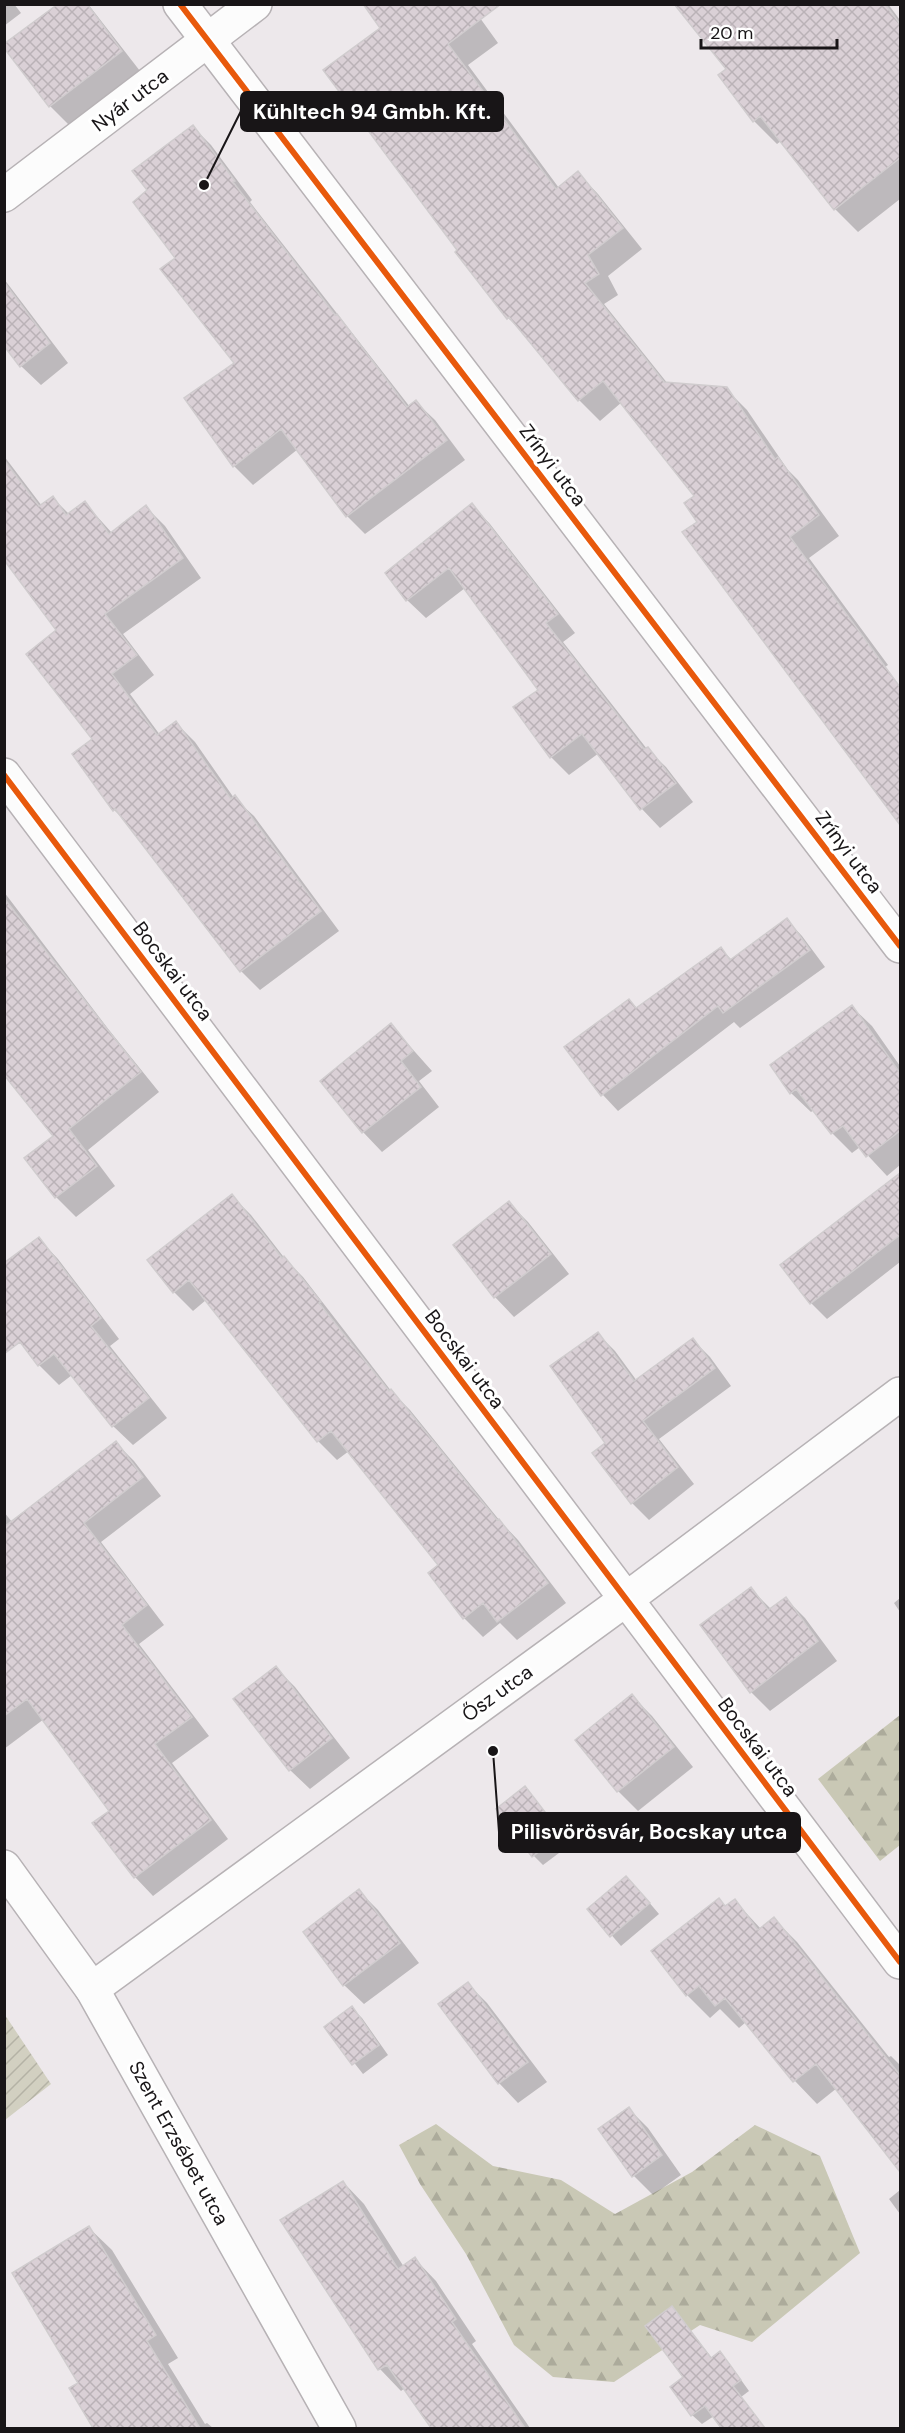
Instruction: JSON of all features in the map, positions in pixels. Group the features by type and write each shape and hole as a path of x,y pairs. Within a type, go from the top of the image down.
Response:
{"street":[{"name":"Zrínyi utca","path":"180,4 900,946"},
{"name":"Nyár utca","path":"4,195 255,4"},
{"name":"Bocskai utca","path":"4,775 900,1962"},
{"name":"Ősz utca","path":"92,1989 625,1600 900,1394"},
{"name":"Szent Erzsébet utca","path":"4,1867 92,1989 339,2428"}],"green space":[{"path":"900,1715 900,1845 880,1861 818,1779"},
{"path":"436,2124 493,2166 561,2180 615,2214 692,2172 755,2125 820,2156 860,2253 752,2342 700,2325 614,2382 553,2377 514,2345 466,2254 420,2184 399,2145"}],"shaded area":[{"path":"5,2015 51,2084 4,2120"}],"building":[{"path":"58,4 87,4 122,51 49,107 4,48 4,44"},
{"path":"363,4 501,4 448,44 556,189 578,171 623,228 588,255 599,274 585,283 664,382 727,387 775,459 778,457 819,515 790,537 900,687 900,825 682,532 697,522 684,503 694,496 603,381 578,401 509,317 507,319 455,252 457,250 323,70 380,28"},
{"path":"674,4 885,4 900,24 900,158 834,210 760,116 753,122 718,75 726,69"},
{"path":"193,125 235,181 233,182 407,407 416,400 447,440 346,517 281,429 233,467 184,398 234,363 160,269 175,258 133,202 147,190 132,171"},
{"path":"4,282 50,343 20,367 4,346"},
{"path":"4,460 39,506 53,496 66,515 85,501 109,534 146,505 183,558 105,614 137,655 112,674 157,735 176,721 231,799 235,795 321,911 240,972 115,809 113,811 72,754 92,739 26,654 56,630 4,560"},
{"path":"472,503 558,614 546,623 644,749 648,747 676,783 640,810 582,734 550,758 513,707 538,690 449,568 406,601 385,573"},
{"path":"4,898 141,1072 69,1129 97,1166 55,1198 24,1158 53,1136 4,1075"},
{"path":"787,918 810,950 723,1013 718,1006 601,1096 564,1047 629,999 636,1008 721,947 730,960"},
{"path":"852,1005 900,1073 900,1131 866,1157 843,1126 831,1134 796,1089 790,1094 770,1065"},
{"path":"391,1023 413,1051 401,1061 421,1087 362,1133 320,1081"},
{"path":"900,1173 900,1235 810,1304 780,1265"},
{"path":"232,1194 282,1258 284,1256 321,1302 319,1303 389,1391 391,1389 497,1520 499,1519 548,1583 497,1622 483,1603 463,1619 428,1573 438,1565 331,1431 317,1442 189,1280 173,1293 147,1260"},
{"path":"509,1201 551,1254 494,1298 453,1245"},
{"path":"39,1237 101,1318 91,1326 149,1398 112,1427 54,1354 38,1366 20,1342 4,1354 4,1263"},
{"path":"598,1332 634,1381 693,1338 715,1368 643,1421 678,1467 631,1504 592,1453 605,1443 550,1366"},
{"path":"116,1441 143,1477 84,1523 147,1605 122,1625 192,1717 155,1744 211,1820 134,1878 92,1823 109,1811 27,1699 4,1716 4,1527"},
{"path":"751,1587 768,1610 786,1597 818,1641 750,1693 700,1625"},
{"path":"276,1666 332,1738 289,1771 233,1699"},
{"path":"632,1694 674,1747 617,1792 575,1740"},
{"path":"525,1786 562,1834 532,1857 496,1809"},
{"path":"626,1876 650,1903 610,1937 587,1909"},
{"path":"359,1889 400,1943 343,1986 303,1932"},
{"path":"719,1898 725,1906 735,1899 758,1930 774,1917 900,2075 900,2172 816,2064 793,2082 725,1998 715,2006 699,1986 686,1996 651,1951"},
{"path":"468,1982 528,2062 498,2084 438,2004"},
{"path":"352,2006 379,2045 352,2065 324,2027"},
{"path":"629,2107 662,2155 632,2177 598,2129"},
{"path":"343,2181 398,2269 415,2257 456,2319 452,2322 525,2428 431,2428 387,2365 378,2370 280,2220"},
{"path":"89,2226 156,2335 147,2341 200,2428 93,2428 69,2388 78,2383 12,2273"},
{"path":"672,2306 711,2358 720,2351 741,2380 733,2386 765,2428 721,2428 705,2406 691,2416 670,2387 683,2377 645,2326"}],"cycle path":[{"path":"180,4 900,946"},
{"path":"4,775 900,1962"}],"place":[{"name":"Kühltech 94 Gmbh. Kft.","path":"204,185"},
{"name":"Pilisvörösvár, Bocskay utca","path":"493,1751"}]}
